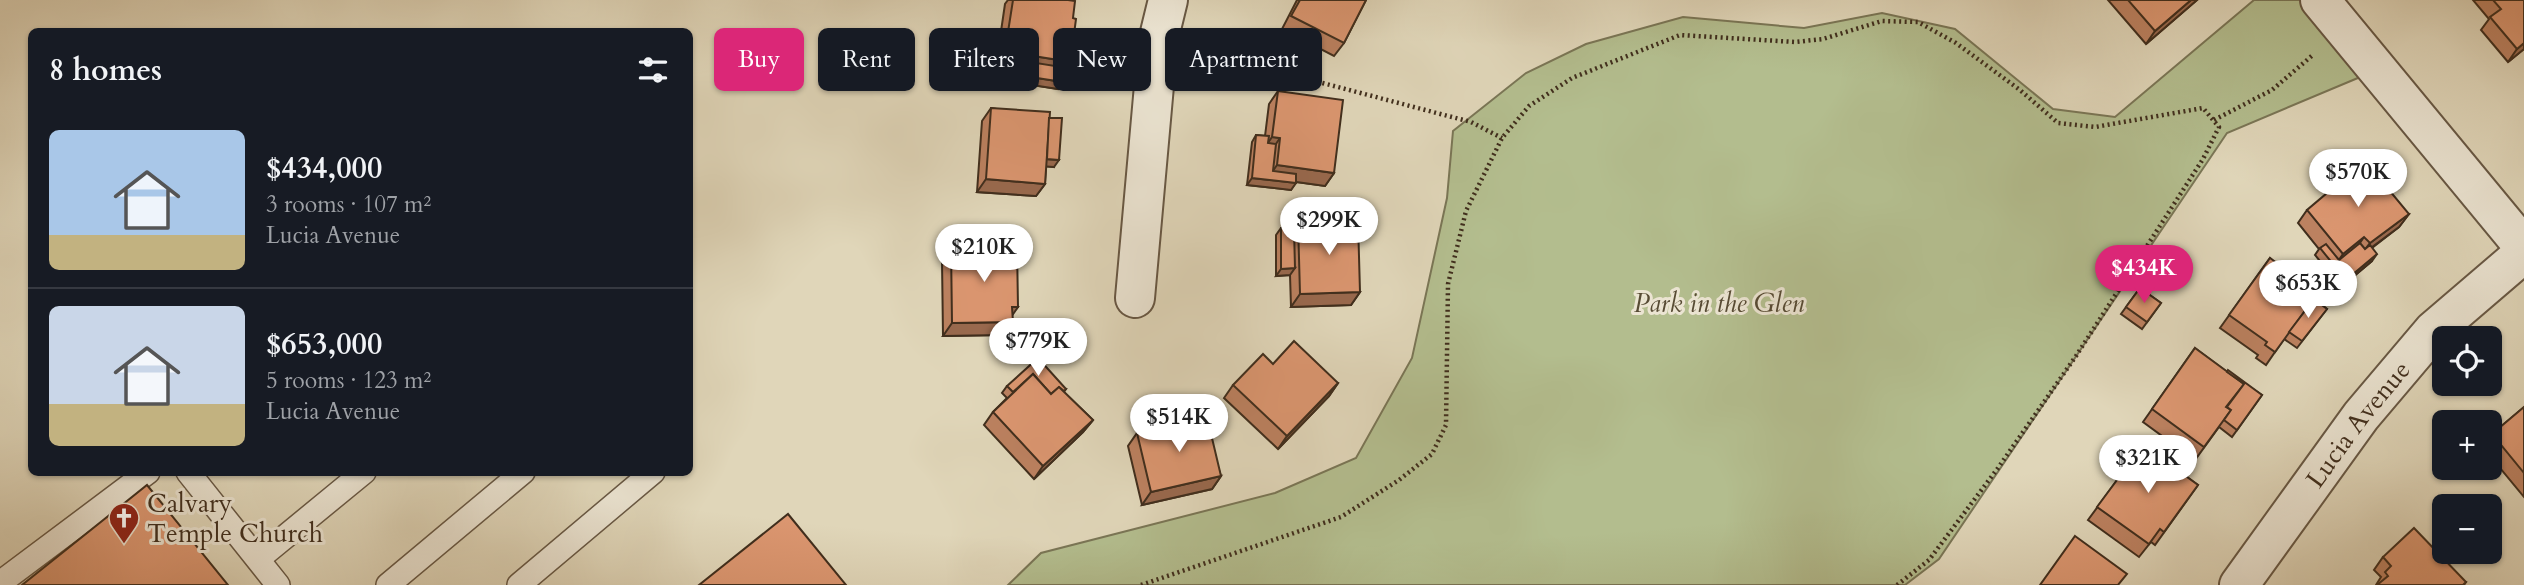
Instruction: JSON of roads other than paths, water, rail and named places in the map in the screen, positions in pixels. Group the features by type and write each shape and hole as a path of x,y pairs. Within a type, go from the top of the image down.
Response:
{"street":[{"path":"1135,298 1158,41 1168,0"},
{"path":"2320,0 2524,247"},
{"name":"Lucia Avenue","path":"2239,585 2361,416 2433,331 2524,253"}],"lane":[{"path":"0,583 143,476"},
{"path":"191,476 278,585"},
{"path":"258,559 359,476"},
{"path":"388,585 518,476"},
{"path":"519,585 648,476"}],"place":[{"name":"Calvary Temple Church","path":"124,545"}],"park label":[{"name":"Park in the Glen","path":"1719,303"}]}
